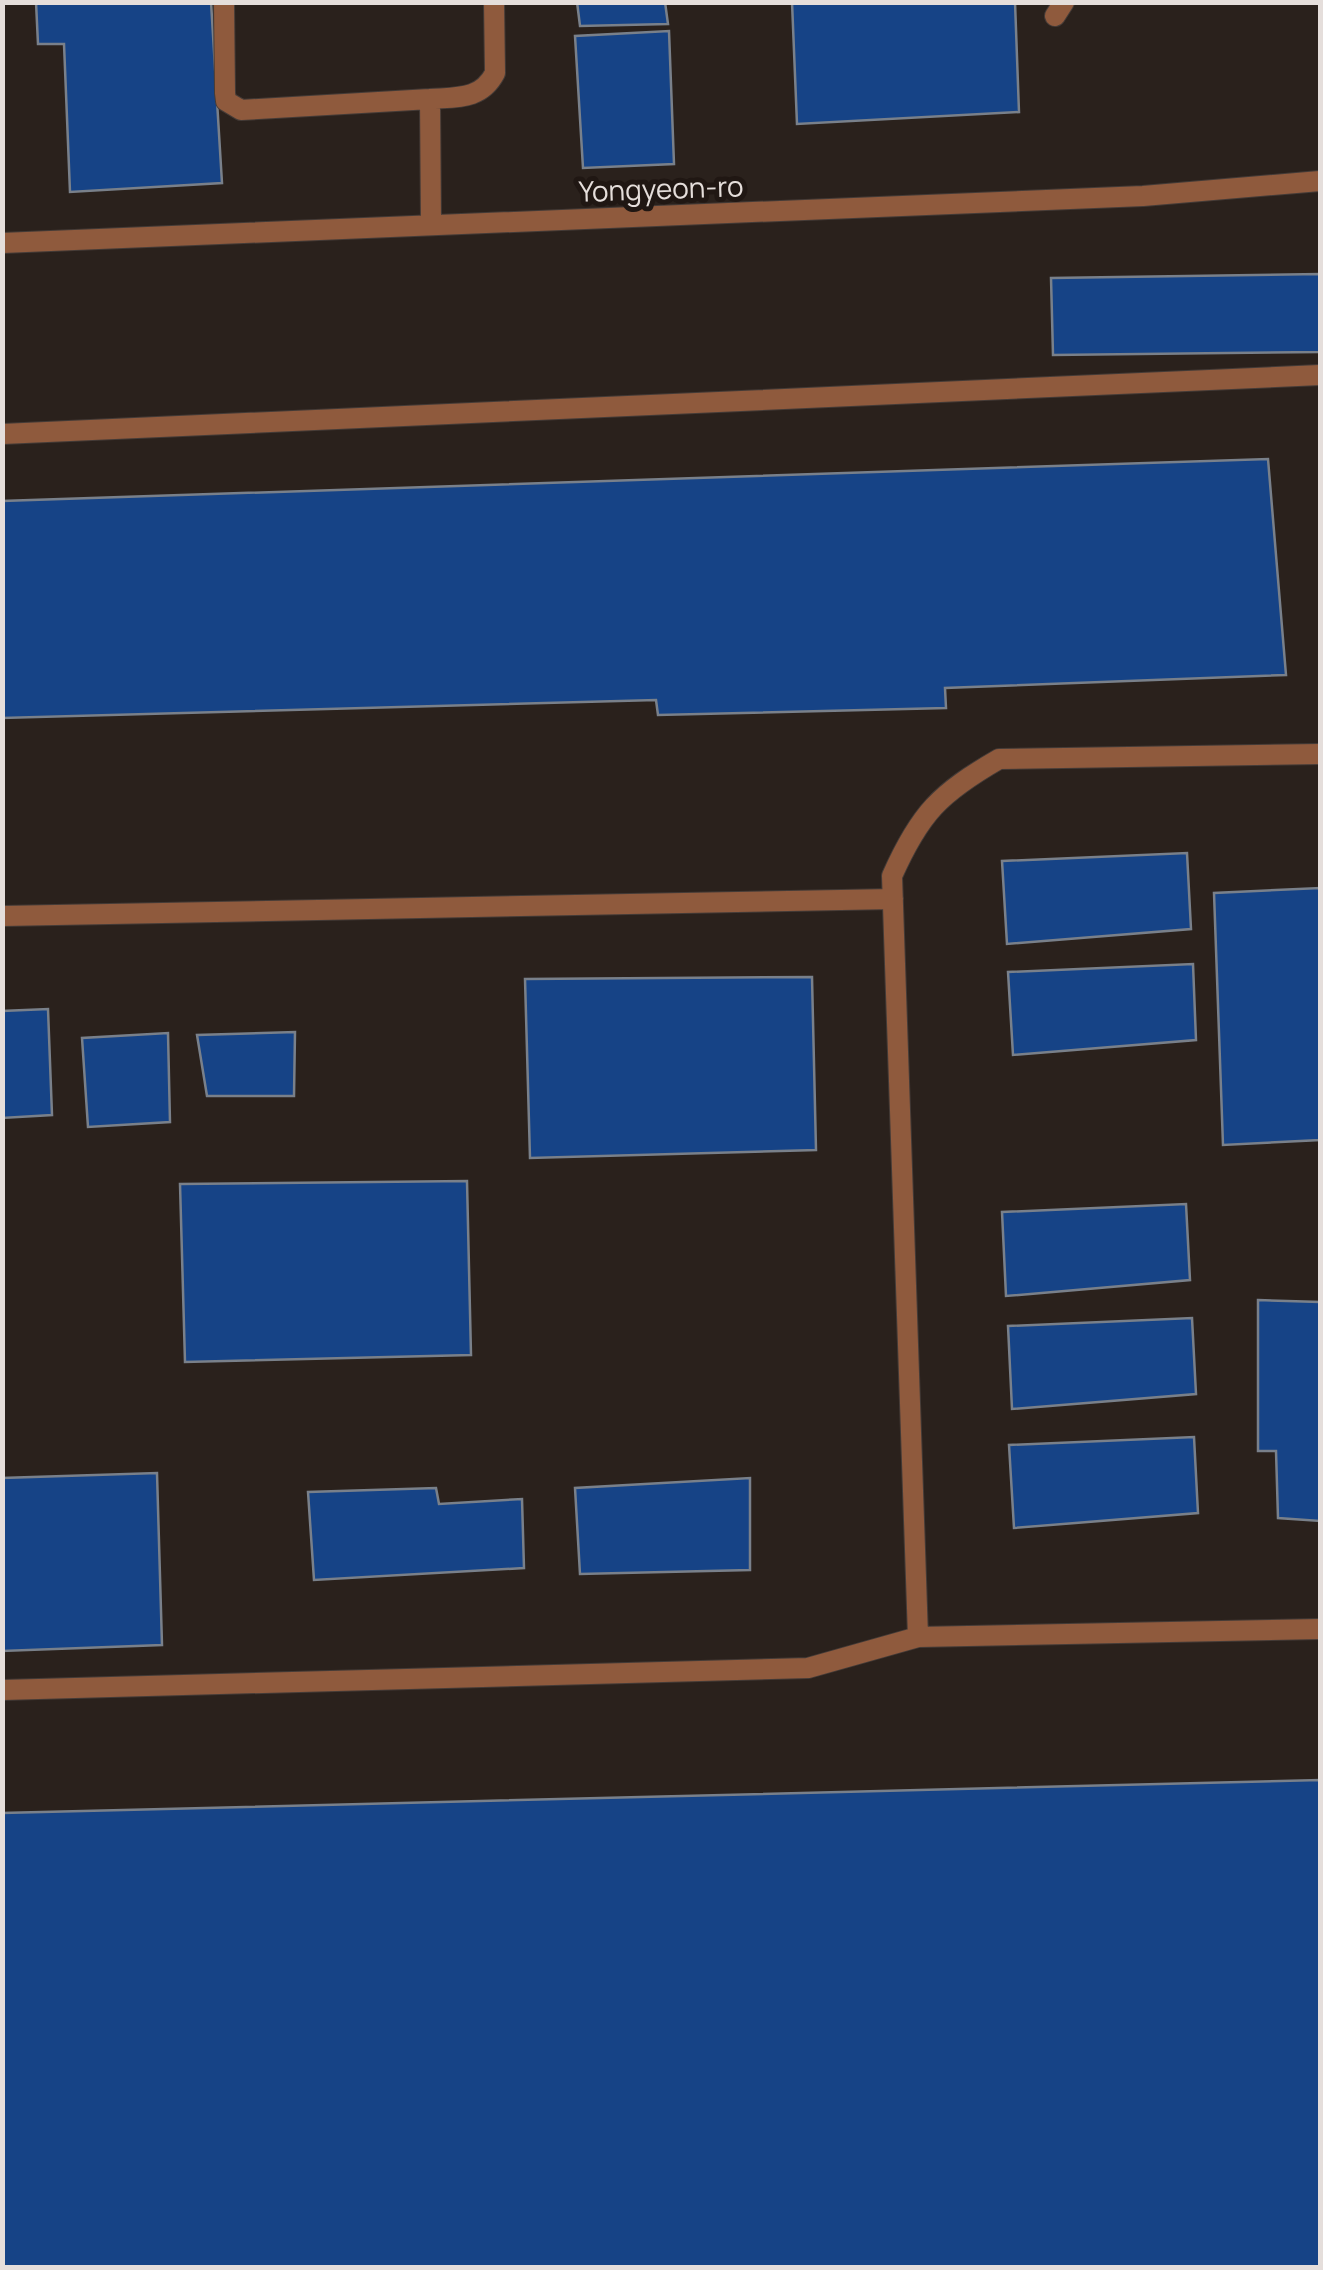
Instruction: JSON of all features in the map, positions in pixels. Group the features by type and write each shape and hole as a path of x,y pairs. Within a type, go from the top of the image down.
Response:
{"lane":[{"path":"224,2 226,101 241,110 473,96 490,82 494,73 494,2"},
{"path":"430,99 430,225"},
{"name":"Yongyeon-ro","path":"2,243 1143,196 1320,181"},
{"path":"2,434 1320,375"},
{"path":"918,1637 892,876 911,833 953,785 999,758 1320,754"},
{"path":"2,916 893,899"},
{"path":"2,1690 808,1668 918,1637 1320,1629"}],"building":[{"path":"36,2 211,2 222,183 70,192 64,44 38,44"},
{"path":"577,2 665,2 668,24 580,26"},
{"path":"792,2 1015,2 1019,112 797,124"},
{"path":"669,31 674,164 583,168 575,36"},
{"path":"1320,274 1320,352 1053,355 1051,278"},
{"path":"1268,459 1286,675 945,688 946,708 658,715 656,700 2,718 2,501"},
{"path":"1187,853 1191,929 1007,944 1002,861"},
{"path":"1320,888 1320,1140 1223,1145 1214,893"},
{"path":"1193,964 1196,1040 1013,1055 1008,972"},
{"path":"812,977 816,1150 530,1158 525,979"},
{"path":"48,1009 52,1115 2,1118 2,1011"},
{"path":"295,1032 294,1096 207,1096 197,1035"},
{"path":"168,1033 170,1122 88,1127 82,1038"},
{"path":"467,1181 471,1355 185,1362 180,1184"},
{"path":"1186,1204 1190,1280 1006,1296 1002,1212"},
{"path":"1258,1300 1320,1302 1320,1521 1278,1518 1276,1451 1258,1451"},
{"path":"1192,1318 1196,1394 1012,1409 1008,1326"},
{"path":"1194,1437 1198,1513 1014,1528 1009,1445"},
{"path":"157,1473 162,1645 2,1651 2,1478"},
{"path":"750,1478 750,1570 580,1574 575,1488"},
{"path":"436,1488 439,1504 522,1499 524,1568 314,1580 308,1492"},
{"path":"1320,1780 1320,2268 2,2268 2,1813"}]}
